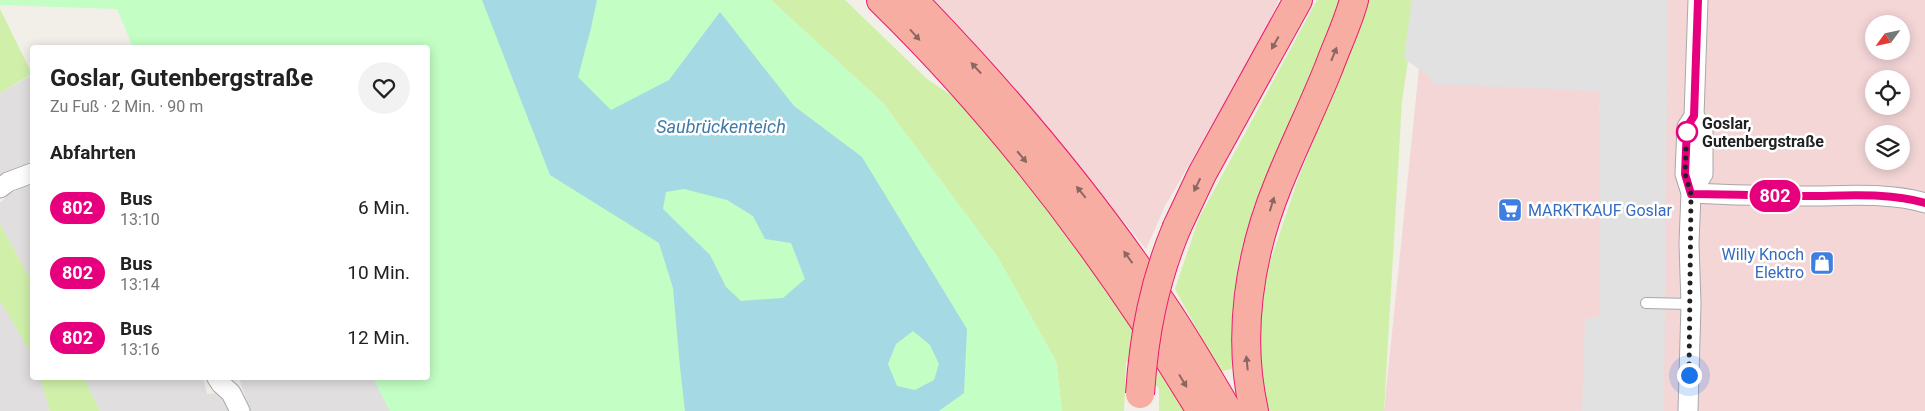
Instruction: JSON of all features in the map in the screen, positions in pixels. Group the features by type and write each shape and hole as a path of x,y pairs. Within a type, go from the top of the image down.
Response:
{"highway":[{"path":"881,0 907,25 981,106 1069,213 1123,287 1201,411"},
{"path":"913,0 1004,98 1087,199 1168,313 1228,411"},
{"path":"1141,402 1146,336 1152,300 1176,227 1202,174 1298,0"},
{"path":"1254,411 1246,353 1246,315 1256,254 1277,186 1318,93 1354,0"}],"street":[{"path":"1688,411 1691,304 1689,243 1691,194 1685,174 1687,127 1694,116 1698,0"},
{"path":"0,188 8,182 30,174"},
{"path":"1691,194 1858,196 1910,199 1925,203"},
{"path":"218,380 231,393 240,411"}],"lane":[{"path":"1646,303 1691,304"}],"shaded area":[{"path":"934,0 1279,0 1258,47 1165,206 1146,249 1064,148 970,38"},
{"path":"1412,0 1668,0 1664,411 1582,411 1585,319 1600,317 1599,91 1433,84 1428,76 1404,58"},
{"path":"1426,0 1925,0 1925,411 1384,411"},
{"path":"30,76 30,169 0,178 0,93"},
{"path":"30,185 30,278 0,224 0,203 8,195 24,186"},
{"path":"0,301 30,351 30,380 41,380 50,411 0,411"},
{"path":"85,380 204,380 207,394 218,393 229,402 231,411 100,411"},
{"path":"240,380 374,380 390,411 250,411"}],"green space":[{"path":"0,0 771,0 883,103 997,256 1056,361 1062,411 390,411 374,380 430,380 430,45 132,45 117,9 0,5"},
{"path":"771,0 845,0 927,79 958,100 1035,192 1131,321 1184,411 1159,411 1159,388 1126,361 1124,411 1062,411 1056,361 997,256 883,103"},
{"path":"1317,0 1346,0 1327,51 1252,211 1239,261 1233,327 1234,368 1220,372 1175,289 1199,218"},
{"path":"1368,0 1417,0 1402,101 1384,411 1268,411 1263,395 1257,342 1265,277 1298,179 1365,14"},
{"path":"0,9 30,70 30,75 0,93"},
{"path":"0,224 30,278 30,352 0,301"},
{"path":"41,380 85,380 100,411 50,411"}],"water":[{"name":"Saubrückenteich","path":"482,0 597,0 578,77 611,110 669,80 720,12 794,106 862,157 967,329 964,393 939,411 685,411 673,288 659,243 550,175","holes":["684,189 727,200 753,216 765,239 791,243 805,279 783,298 741,301 726,287 710,255 663,209 666,192","913,331 930,345 939,364 934,380 915,390 897,386 888,364 896,344"]}],"bus line":[{"name":"802","path":"1698,0 1694,116 1687,127 1685,174 1691,194 1858,196 1910,199 1925,203"}],"place":[{"name":"Goslar, Gutenbergstraße","path":"1687,132"},
{"name":"MARKTKAUF Goslar","path":"1510,210"},
{"name":"Willy Knoch Elektro","path":"1822,263"}],"route":[{"path":"1687,132 1687,127 1685,174 1691,194 1689,375"}]}
